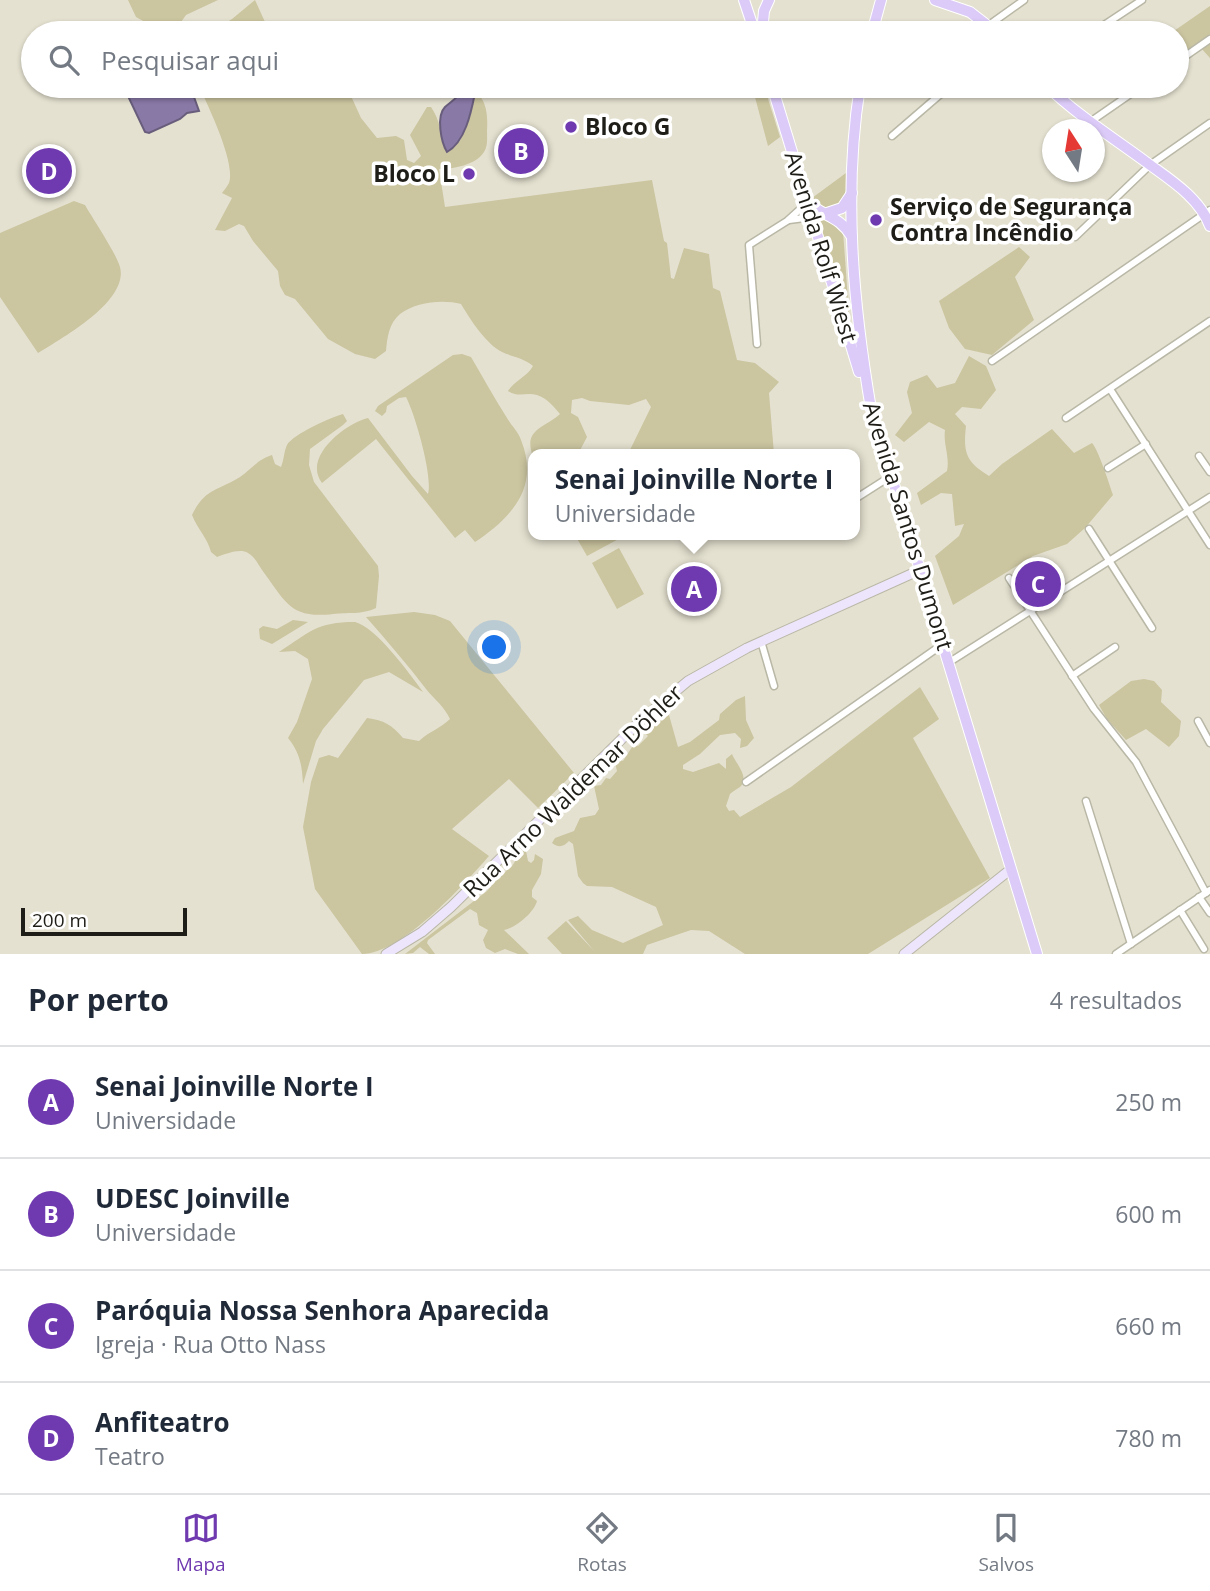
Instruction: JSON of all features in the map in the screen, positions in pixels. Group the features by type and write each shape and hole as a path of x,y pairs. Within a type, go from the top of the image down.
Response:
{"main road":[{"path":"744,0 751,21"},
{"path":"763,21 769,0"},
{"path":"875,21 881,0"},
{"path":"935,0 964,9 983,21"},
{"name":"Avenida Rolf Wiest","path":"776,98 871,409"},
{"name":"Avenida Santos Dumont","path":"858,98 855,124 852,237 860,338 871,409 1037,954"},
{"path":"1061,98 1086,119"},
{"path":"1105,133 1192,198 1207,212 1210,226"},
{"path":"812,217 842,208 852,192"},
{"path":"808,202 818,211 842,223 852,237"},
{"name":"Rua Arno Waldemar Döhler","path":"386,954 422,932 452,907 655,707 700,673 761,641 920,570"},
{"path":"904,954 1011,869"}],"street":[{"path":"995,21 1024,0"},
{"path":"1110,21 1142,0"},
{"path":"1189,54 1210,39"},
{"path":"892,136 936,98"},
{"path":"1094,119 1125,98"},
{"path":"1075,237 1150,165 1210,123"},
{"path":"757,344 748,248 754,239 787,221 808,202"},
{"path":"992,361 1207,212"},
{"path":"787,221 812,217"},
{"path":"1066,418 1210,321"},
{"path":"1110,389 1210,545"},
{"path":"1108,468 1146,444"},
{"path":"1199,456 1210,472"},
{"path":"860,496 891,476"},
{"path":"948,663 1210,497"},
{"path":"1089,529 1152,628"},
{"path":"1009,578 1101,719 1136,762 1205,893 1210,913"},
{"path":"761,641 774,686"},
{"path":"746,782 943,644"},
{"path":"1072,676 1115,647"},
{"path":"1198,721 1210,743"},
{"path":"1086,801 1131,944"},
{"path":"1116,954 1205,893"},
{"path":"1180,910 1204,949"}],"shaded area":[{"path":"128,0 218,0 186,15 182,21 143,21 136,17"},
{"path":"255,0 265,21 229,21"},
{"path":"1210,6 1210,58 1201,48 1189,49 1188,21"},
{"path":"129,98 194,98 199,111 187,113 180,119 149,133 145,132"},
{"path":"204,98 352,98 361,118 377,138 396,136 404,140 407,160 414,163 421,156 410,135 427,107 431,107 436,117 444,147 460,141 473,98 480,98 487,119 486,147 476,160 470,163 439,169 445,207 652,180 664,241 667,243 671,278 674,279 684,248 709,254 713,288 720,291 737,360 755,363 779,382 769,393 774,449 630,449 651,407 646,399 629,405 582,398 572,400 571,413 578,417 587,437 581,449 531,449 531,441 536,431 560,414 541,396 508,391 533,366 502,352 490,343 461,304 429,303 406,310 391,326 386,351 375,359 355,354 328,339 295,299 285,295 280,286 278,271 244,226 239,224 225,231 215,230 232,198 222,193 229,183 230,174 220,134"},
{"path":"456,98 474,98 463,134 447,152 440,123 445,107"},
{"path":"755,98 768,98 780,137 768,146"},
{"path":"846,173 846,191 842,202 822,208 812,198"},
{"path":"74,201 85,205 109,245 120,267 120,280 114,293 91,317 38,353 0,297 0,233"},
{"path":"827,219 843,231 850,328 815,221"},
{"path":"1019,247 1030,257 1015,277 1034,320 992,355 965,349 949,328 939,301"},
{"path":"453,355 471,357 518,434 526,457 525,486 511,511 500,522 475,542 465,530 455,538 376,439 322,483 317,473 322,452 339,434 368,418 428,494 426,460 406,397 387,406 382,416 375,411 378,406"},
{"path":"969,356 986,366 996,390 981,409 962,407 955,414 966,426 966,450 975,466 989,476 1052,429 1074,453 1092,443 1113,495 1085,528 1067,544 1033,556 953,605 935,556 959,536 964,524 955,526 952,494 941,493 921,505 917,493 947,471 945,430 929,422 904,442 895,435 912,413 907,392 910,382 927,375 937,388 955,383"},
{"path":"343,414 347,421 310,449 309,465 314,482 378,566 376,608 360,612 307,614 290,606 250,554 237,551 217,557 211,552 192,515 207,495 240,477 263,459 272,455 275,464 281,467 286,447 291,441 313,426"},
{"path":"578,540 617,540 587,556"},
{"path":"619,548 644,594 617,609 592,563"},
{"path":"414,612 435,615 450,621 574,773 538,808 509,779 452,829 489,856 448,900 413,931 378,951 362,954 315,889 303,827 311,782 319,758 329,755 338,758 367,718 387,724 403,738 419,741 450,719 366,617"},
{"path":"293,620 308,622 272,644 260,639 259,629 263,626 277,629"},
{"path":"355,622 382,642 423,692 389,672 364,680 323,729 316,741 303,784 300,760 288,738 297,722 312,679 308,659 295,651 279,652 322,626"},
{"path":"1131,681 1154,681 1162,690 1161,702 1181,721 1179,736 1169,747 1146,729 1126,740 1107,719 1099,705"},
{"path":"920,687 939,719 913,738 990,878 868,954 745,954 709,931 691,930 647,945 643,954 562,954 547,938 566,921 595,952 568,920 578,916 592,930 623,943 663,925 656,907 612,887 587,886 578,876 573,844 569,841 563,846 552,843 555,838 574,831 580,818 595,815 599,809 594,786 601,785 606,778 610,779 617,771 615,763 619,759 623,761 634,744 638,746 662,718 669,715 678,747 690,742 719,720 720,714 745,696 746,720 754,738 747,746 740,748 741,739 735,733 720,735 700,754 683,765 683,769 693,772 719,763 726,769 726,759 732,754 744,779 740,787 730,794 726,806 740,817 791,787"},
{"path":"522,851 526,851 531,863 535,854 543,859 541,874 532,890 532,897 537,901 524,919 504,930 529,954 518,954 505,949 495,953 486,948 483,940 488,930 479,925 477,913 470,909 428,940 427,943 435,954 429,954 420,947 413,953 405,954 487,891 512,866"}],"place":[{"name":"Bloco G","path":"571,127"},
{"name":"UDESC Joinville","path":"521,151"},
{"name":"Anfiteatro","path":"49,171"},
{"name":"Bloco L","path":"469,174"},
{"name":"Serviço de Segurança Contra Incêndio","path":"876,220"},
{"name":"Paróquia Nossa Senhora Aparecida","path":"1038,584"},
{"name":"Senai Joinville Norte I","path":"694,589"}]}
